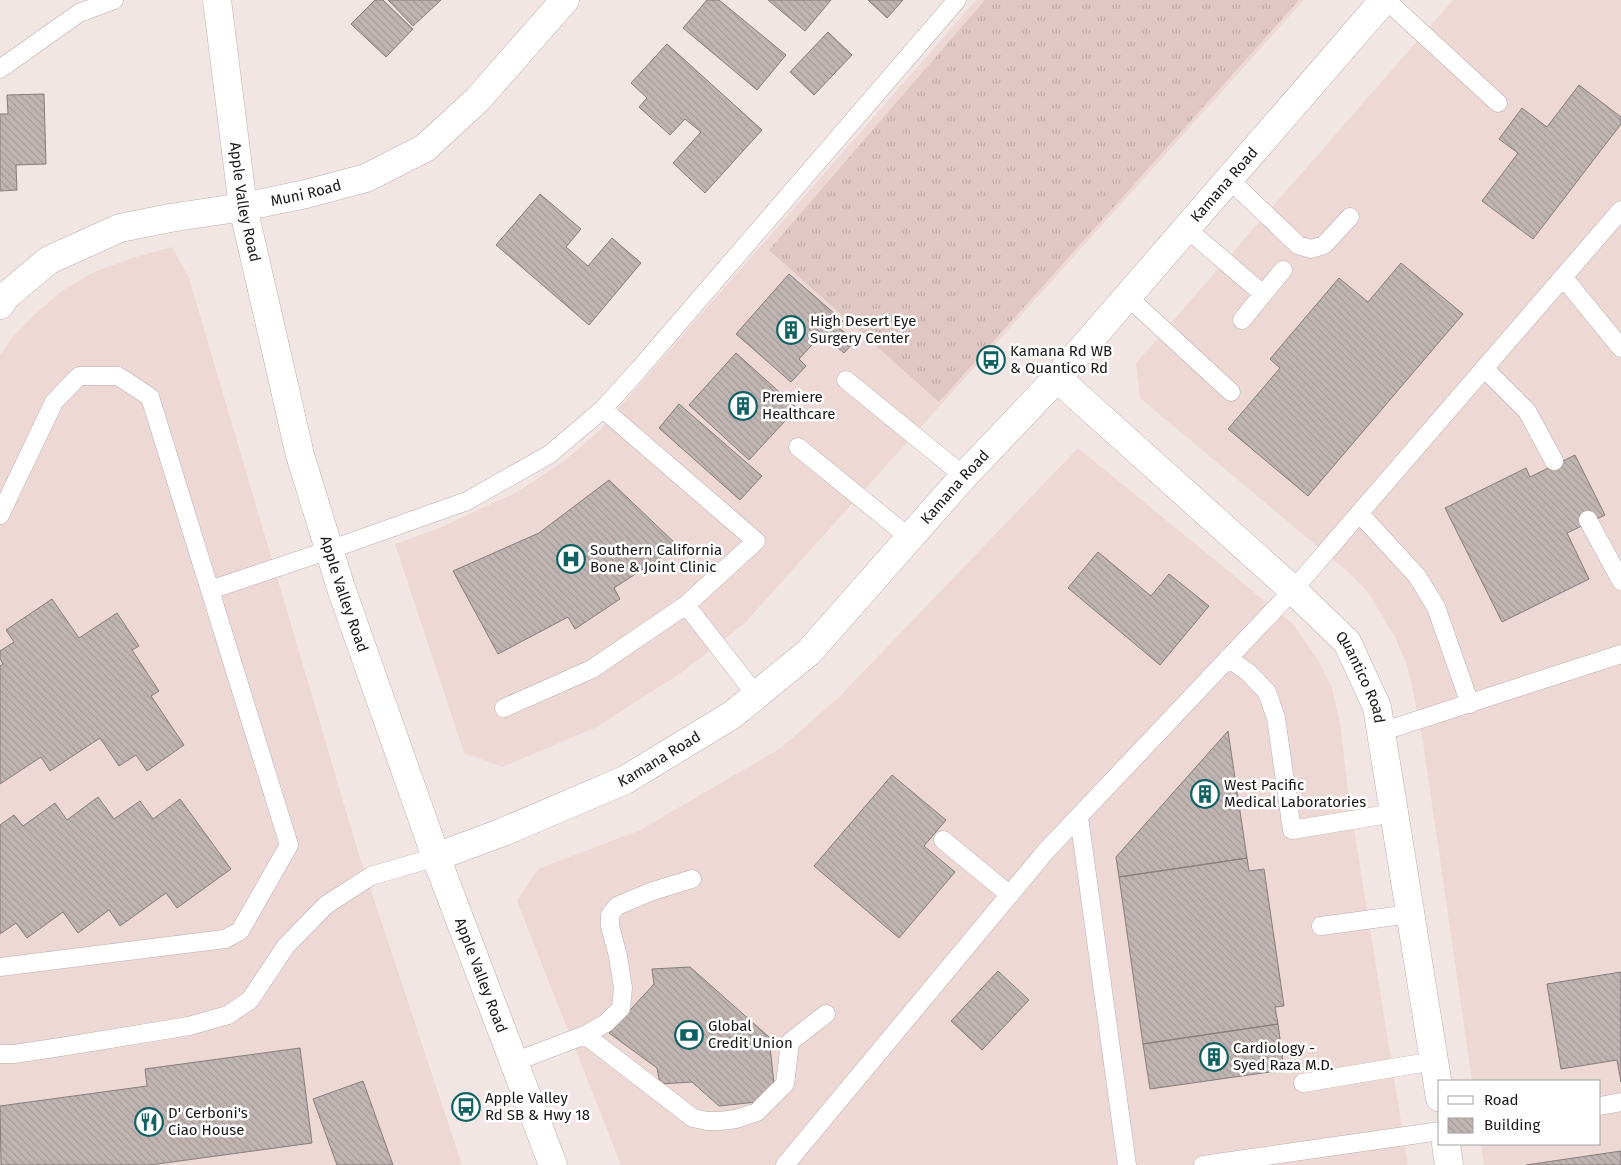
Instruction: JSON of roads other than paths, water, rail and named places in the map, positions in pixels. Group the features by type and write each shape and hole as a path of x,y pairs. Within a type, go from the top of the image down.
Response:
{"street":[{"name":"Apple Valley Road","path":"217,0 243,207 300,455 341,588 436,856 553,1165"},
{"name":"Muni Road","path":"0,304 6,296 49,260 120,228 306,194 366,178 425,148 478,100 565,0"},
{"name":"Kamana Road","path":"436,856 503,832 625,780 732,715 809,652 964,476 1057,378 1385,0"},
{"name":"Quantico Road","path":"1057,378 1293,590 1347,642 1377,707 1438,1086"},
{"path":"1446,1145 1448,1165"}],"lane":[{"path":"0,69 79,13 114,0"},
{"path":"210,590 467,501 550,454 603,409 957,0"},
{"path":"1385,0 1498,103"},
{"path":"1229,179 1298,245 1311,249 1324,245 1350,217"},
{"path":"785,1165 1046,851 1293,590 1621,210"},
{"path":"1186,229 1263,294"},
{"path":"1242,320 1283,270"},
{"path":"1563,277 1621,348"},
{"path":"1128,297 1231,392"},
{"path":"1484,368 1527,411 1554,461"},
{"path":"0,515 54,402 79,376 118,376 150,397 289,845 240,931 225,939 0,967"},
{"path":"846,380 964,476"},
{"path":"504,708 592,669 686,605 756,541 603,409"},
{"path":"798,447 910,538"},
{"path":"1359,512 1417,576 1436,607 1470,704"},
{"path":"1588,520 1621,581"},
{"path":"686,605 756,695"},
{"path":"1380,732 1621,654"},
{"path":"1228,658 1249,673 1267,692 1276,718 1292,830 1394,813"},
{"path":"1079,817 1127,1165"},
{"path":"943,840 1010,895"},
{"path":"0,1054 58,1048 189,1026 228,1015 250,1000 286,946 326,905 371,876 436,856"},
{"path":"514,1062 586,1035 606,1023 622,1008 623,988 618,956 610,926 610,915 617,906 650,892 692,879"},
{"path":"1321,926 1410,914"},
{"path":"586,1035 693,1118 720,1121 736,1119 757,1112 785,1084 790,1042 826,1014"},
{"path":"1303,1083 1434,1061"},
{"path":"1601,1106 1621,1102"},
{"path":"1203,1165 1438,1131"}],"place":[{"name":"High Desert Eye Surgery Center","path":"791,330"},
{"name":"Kamana Rd WB & Quantico Rd","path":"991,360"},
{"name":"Premiere Healthcare","path":"743,406"},
{"name":"Southern California Bone & Joint Clinic","path":"571,559"},
{"name":"West Pacific Medical Laboratories","path":"1205,794"},
{"name":"Global Credit Union","path":"689,1035"},
{"name":"Cardiology - Syed Raza M.D.","path":"1214,1057"},
{"name":"Apple Valley Rd SB & Hwy 18","path":"466,1107"},
{"name":"D' Cerboni's Ciao House","path":"149,1122"}]}
